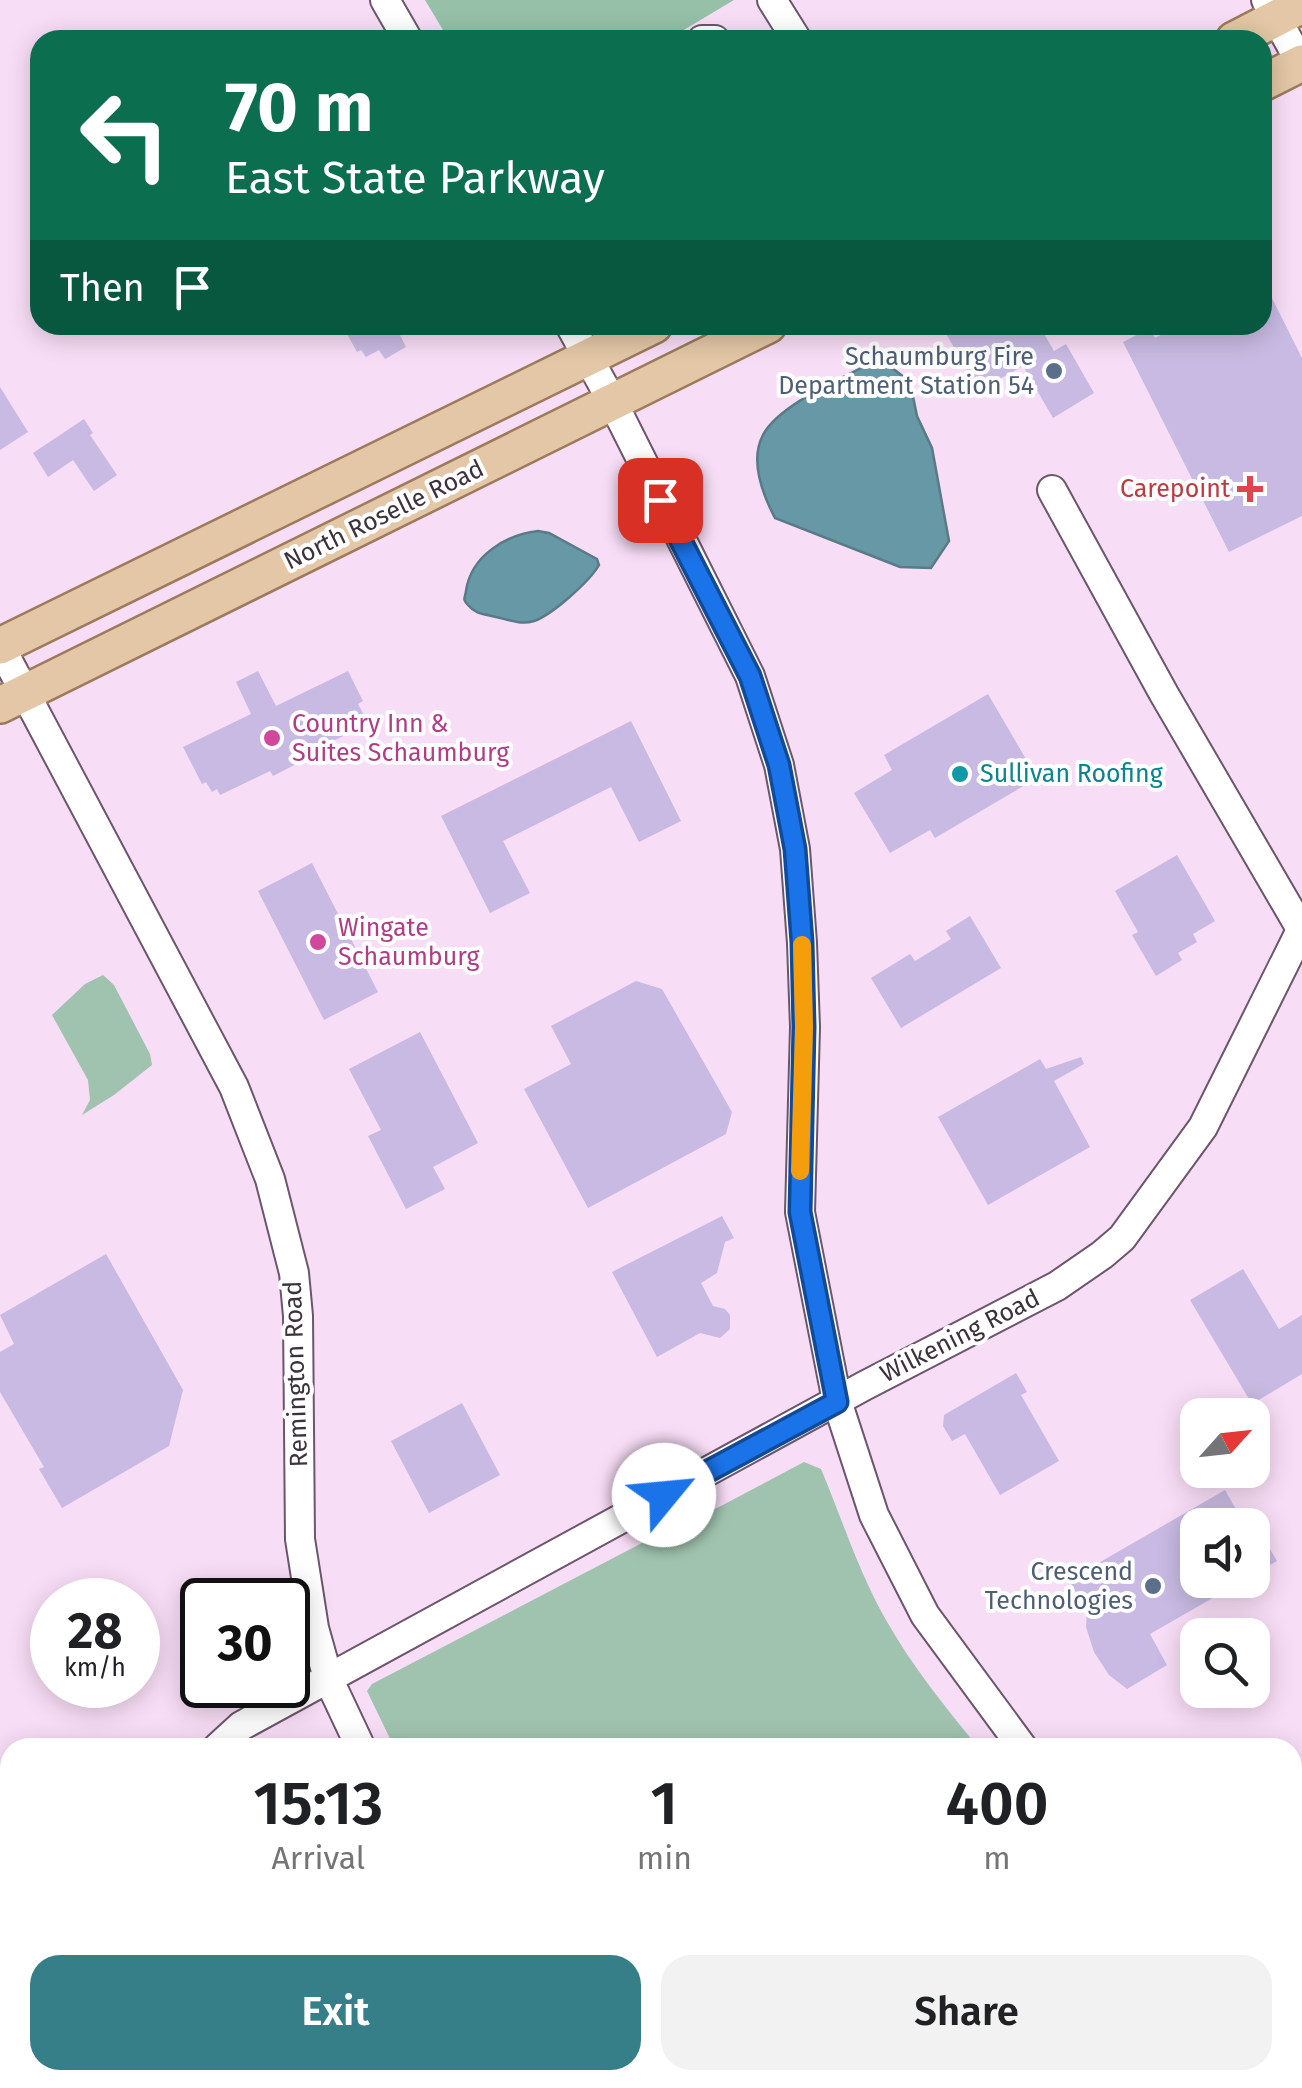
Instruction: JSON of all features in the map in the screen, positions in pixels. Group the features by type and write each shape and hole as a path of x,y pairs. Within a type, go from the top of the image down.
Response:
{"main road":[{"path":"1249,30 1281,8"},
{"path":"1272,78 1302,64"},
{"name":"North Roselle Road","path":"0,646 633,335"},
{"name":"North Roselle Road","path":"12,699 747,335"}],"street":[{"path":"386,0 402,30"},
{"path":"772,0 791,30"},
{"path":"1281,8 1302,64"},
{"path":"576,335 750,676 779,765 795,849 802,942 800,1212 837,1402 874,1515 925,1615 1016,1738"},
{"path":"1052,490 1164,694 1301,928"},
{"name":"Remington Road","path":"0,646 12,699 234,1087 270,1179 294,1273 298,1316 300,1539 314,1628 328,1678 356,1738"},
{"name":"Wilkening Road","path":"228,1738 241,1726 328,1678 1057,1286 1122,1238 1203,1127 1301,928"}],"green space":[{"path":"425,0 734,0 684,30 443,30"},
{"path":"103,975 114,985 152,1065 82,1115 90,1100 88,1080 52,1015 85,984"},
{"path":"804,1462 821,1469 876,1602 929,1686 971,1738 390,1738 367,1691 372,1684 663,1532"}],"water":[{"path":"867,365 891,367 910,382 917,416 932,448 949,541 931,568 900,567 775,518 762,488 757,456 771,424 810,395"},
{"path":"538,531 597,559 599,565 588,580 534,621 515,622 471,608 465,597 469,579 482,558 514,537"}],"building":[{"path":"1272,298 1302,358 1302,516 1229,552 1123,342 1136,335 1272,335"},
{"path":"348,335 400,335 406,347 385,359 379,350 366,357 361,350 357,352"},
{"name":"Schaumburg Fire Department Station 54","path":"947,335 1045,335 1054,351 1066,344 1094,393 1053,418 1023,366 979,391"},
{"path":"0,387 28,432 0,450"},
{"path":"84,419 117,475 94,491 73,460 48,477 33,453"},
{"name":"Country Inn & Suites Schaumburg","path":"258,671 276,706 348,671 363,701 358,704 365,717 356,721 360,728 306,754 308,758 273,776 270,771 220,795 217,789 212,792 206,782 202,784 183,747 251,714 236,682"},
{"name":"Sullivan Roofing","path":"988,694 1037,778 935,838 930,830 890,853 854,793 892,770 884,755"},
{"path":"631,721 681,821 639,842 611,787 503,841 530,893 490,913 441,816"},
{"path":"1177,855 1215,921 1193,934 1197,942 1178,953 1182,960 1156,976 1132,935 1138,932 1115,891"},
{"name":"Wingate Schaumburg","path":"312,863 378,992 324,1020 258,891"},
{"path":"970,916 1001,968 901,1028 871,978 910,954 915,961 951,939 946,931"},
{"path":"636,981 662,989 732,1112 726,1134 588,1208 524,1089 571,1064 551,1026"},
{"path":"420,1032 478,1143 433,1167 445,1189 406,1209 368,1136 381,1130 349,1069"},
{"path":"1081,1057 1084,1064 1054,1081 1090,1147 988,1205 938,1117 1040,1059 1046,1069"},
{"path":"722,1216 734,1238 725,1242 717,1273 701,1283 713,1306 730,1315 730,1329 720,1338 700,1333 657,1357 612,1272"},
{"path":"106,1254 183,1390 169,1446 62,1508 39,1469 44,1467 0,1392 0,1352 14,1344 0,1315"},
{"path":"1243,1269 1279,1329 1302,1315 1302,1374 1262,1398 1248,1398 1190,1300"},
{"path":"1016,1373 1027,1392 1021,1395 1059,1461 1000,1495 965,1434 952,1441 943,1426 944,1415"},
{"path":"462,1403 500,1475 429,1513 391,1441"},
{"name":"Crescend Technologies","path":"1225,1490 1235,1508 1194,1508"},
{"name":"Crescend Technologies","path":"1180,1516 1180,1598 1213,1598 1150,1634 1167,1665 1127,1689 1109,1675 1094,1652 1086,1627 1087,1612 1069,1580"}],"slow traffic":[{"path":"800,1171 802,945"}],"place":[{"name":"Schaumburg Fire Department Station 54","path":"1054,371"},
{"name":"Carepoint","path":"1250,489"},
{"name":"Country Inn & Suites Schaumburg","path":"272,738"},
{"name":"Sullivan Roofing","path":"960,774"},
{"name":"Wingate Schaumburg","path":"318,942"},
{"name":"Crescend Technologies","path":"1153,1586"}],"route":[{"path":"660,500 750,676 779,765 795,849 802,942 800,1212 837,1402 664,1495"}]}
